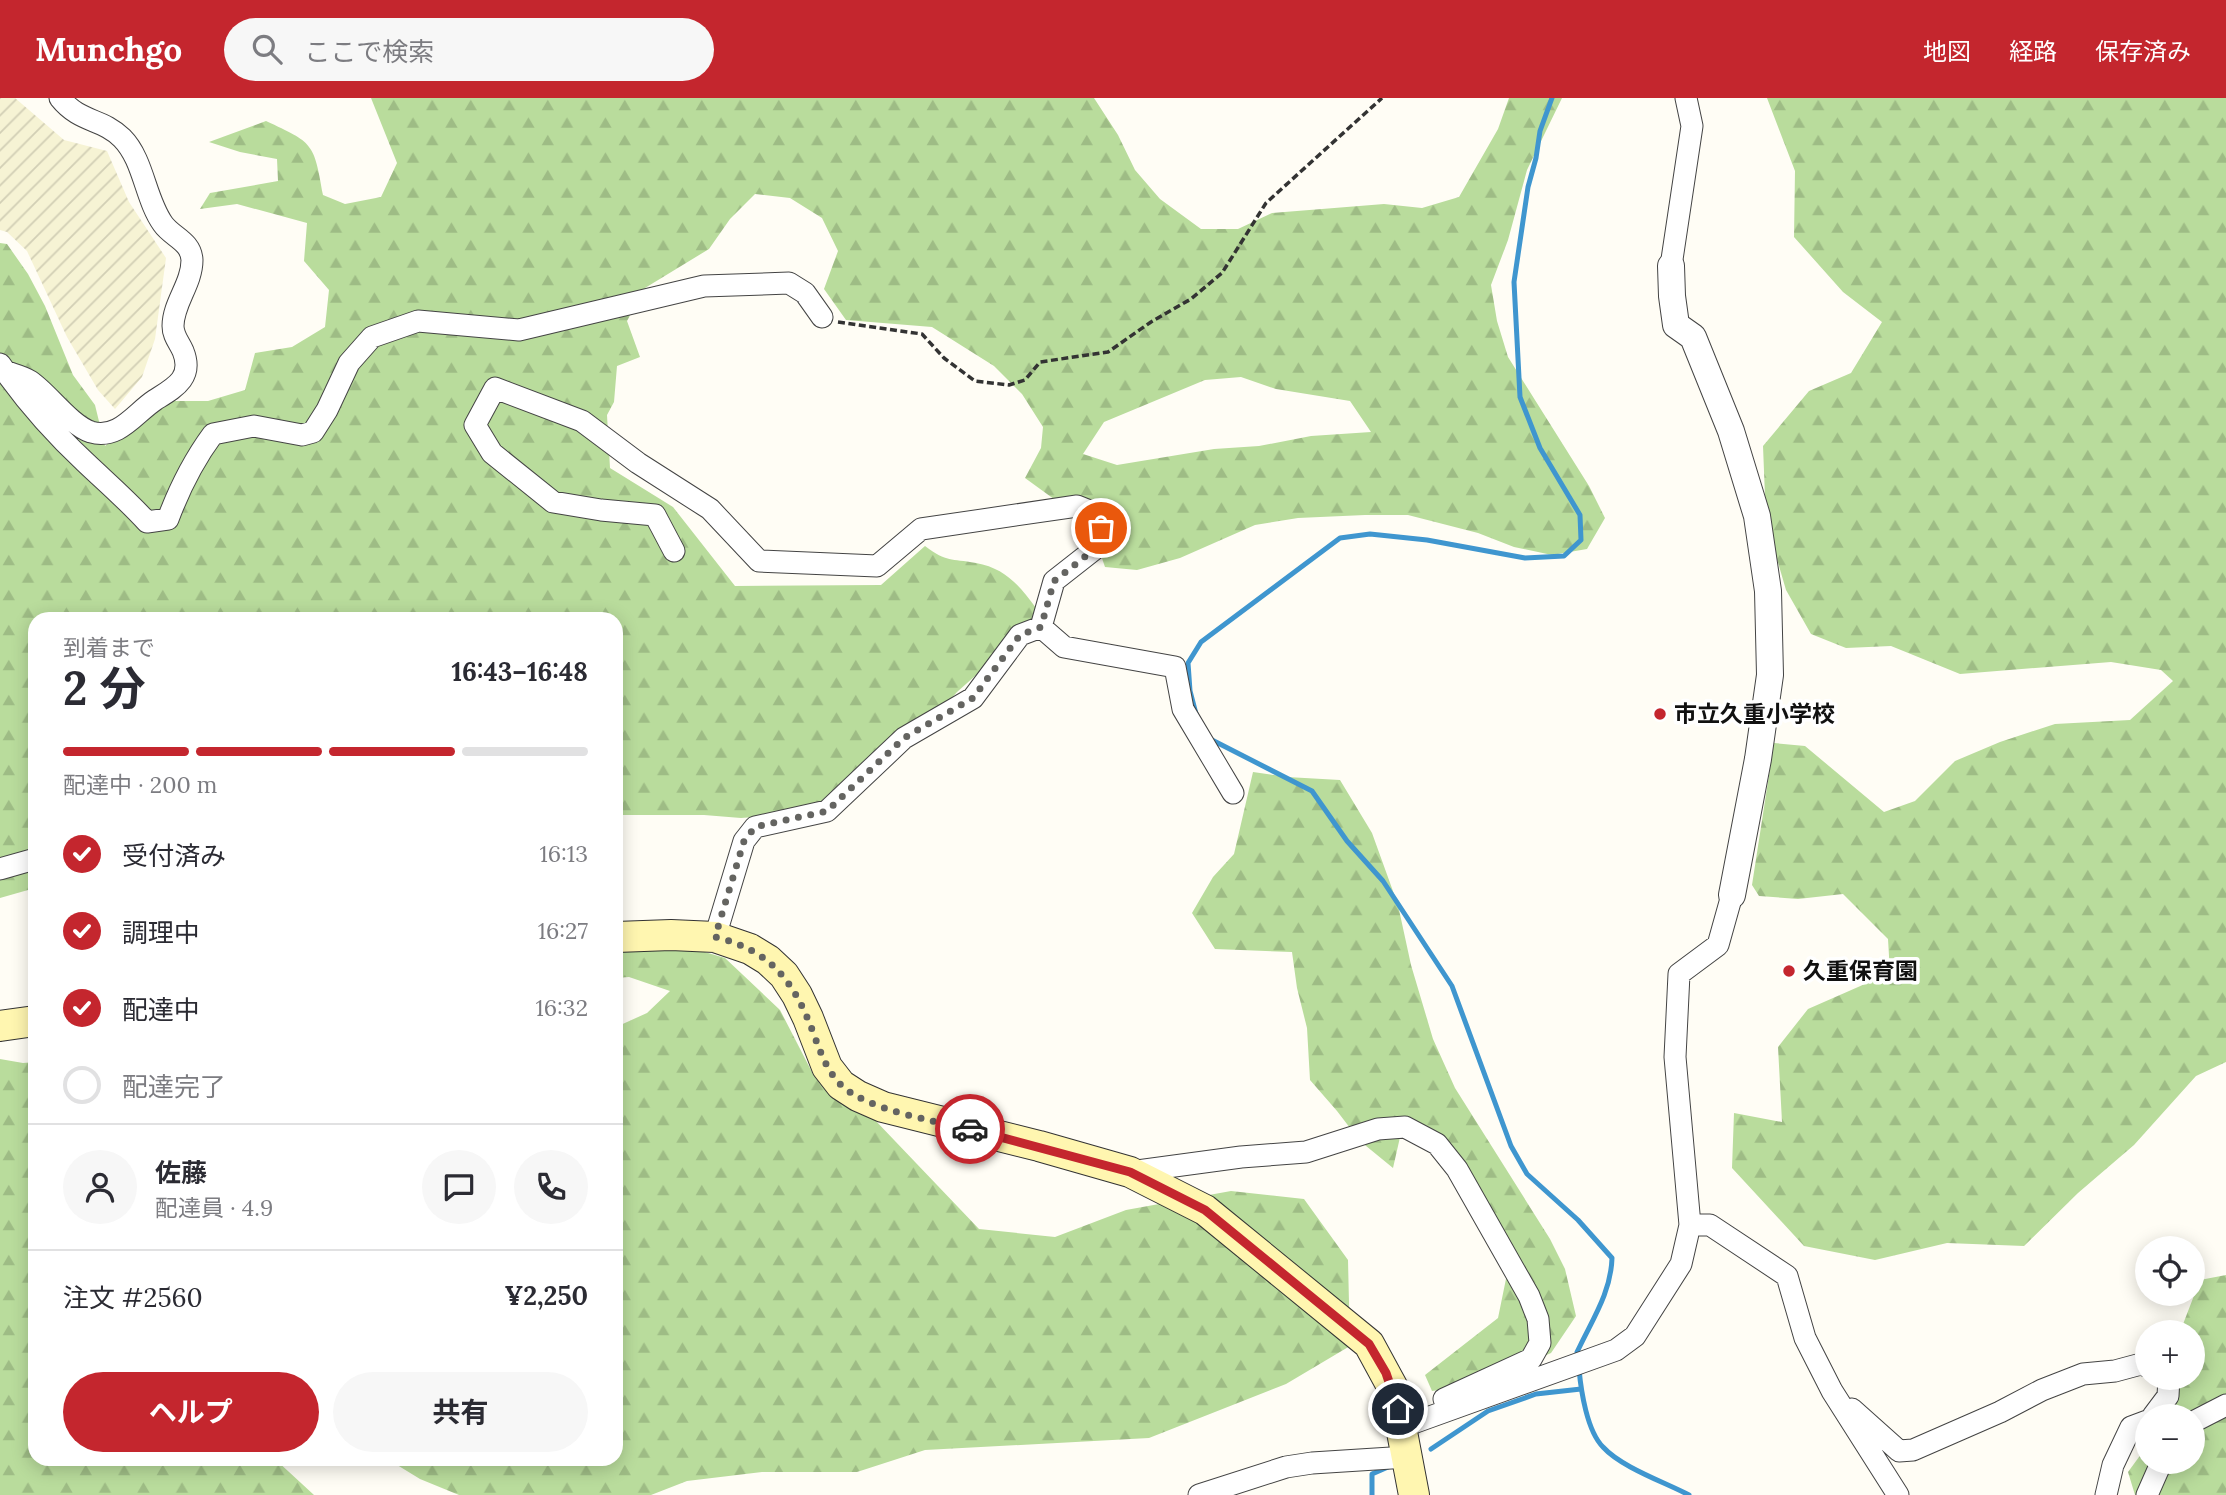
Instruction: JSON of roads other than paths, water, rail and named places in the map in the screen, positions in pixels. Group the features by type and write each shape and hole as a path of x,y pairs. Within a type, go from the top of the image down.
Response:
{"main road":[{"path":"623,937 715,937 750,949 768,960 783,975 802,1007 827,1067 841,1085 858,1096 883,1107 1130,1172 1205,1210 1369,1344 1394,1391 1414,1495"},
{"path":"0,1026 28,1022"}],"street":[{"path":"2,367 29,380 64,413 90,432 108,433 120,429 149,404 178,386 184,373 185,359 173,331 173,322 174,312 189,276 192,258 190,250 163,225 128,145 109,128 78,116 60,98"},
{"path":"1402,1427 1616,1350 1635,1336 1681,1264 1690,1226 1675,1058 1679,974 1718,945 1731,895 1758,759 1770,675 1768,591 1757,516 1731,430 1693,337 1676,325 1671,266 1692,125 1686,98"},
{"path":"2,367 36,411 84,461 124,496 147,522 168,519 182,482 195,458 213,434 254,426 302,435 313,432 327,410 349,363 372,337 418,321 519,330 704,286 789,283 805,293 822,317"},
{"path":"674,551 655,514 601,510 553,502 492,453 475,425 495,388 582,421 638,463 710,509 758,561 877,566 921,529 1077,506 1097,514 1105,541 1054,581 1041,627"},
{"path":"1041,627 1064,647 1175,667 1183,709 1233,793"},
{"path":"715,937 744,841 755,827 827,811 904,738 973,698 1020,635 1041,627"},
{"path":"0,869 28,861"},
{"path":"1130,1172 1241,1157 1306,1152 1378,1129 1405,1127 1437,1144 1457,1169 1529,1296 1538,1319 1540,1343 1531,1359 1430,1405 1402,1427"},
{"path":"1690,1226 1710,1225 1787,1276 1805,1338 1832,1391 1898,1495"},
{"path":"1832,1391 1899,1451 1913,1450 2000,1412 2042,1390 2083,1374 2115,1371 2135,1366"},
{"path":"2205,1414 2226,1405"},
{"path":"2106,1495 2113,1465 2131,1427 2135,1426"},
{"path":"1199,1495 1286,1467 1407,1457"},
{"path":"2147,1495 2156,1474"}],"waterway":[{"path":"1196,714 1190,691 1188,663 1201,642 1340,538 1370,534 1427,540 1525,558 1564,556 1581,540 1580,515 1540,448 1520,397 1514,282 1528,187 1540,131 1552,98"},
{"path":"1212,740 1312,791 1347,841 1383,881 1452,986 1511,1146 1527,1174 1578,1220 1612,1258 1609,1282 1577,1352 1578,1359"},
{"path":"1579,1369 1589,1421 1603,1447 1632,1468 1689,1495"},
{"path":"1431,1449 1488,1411 1536,1394 1581,1389"},
{"path":"1372,1495 1372,1474 1388,1467"}],"place":[{"name":"市立久重小学校","path":"1660,714"},
{"name":"久重保育園","path":"1789,971"}]}
